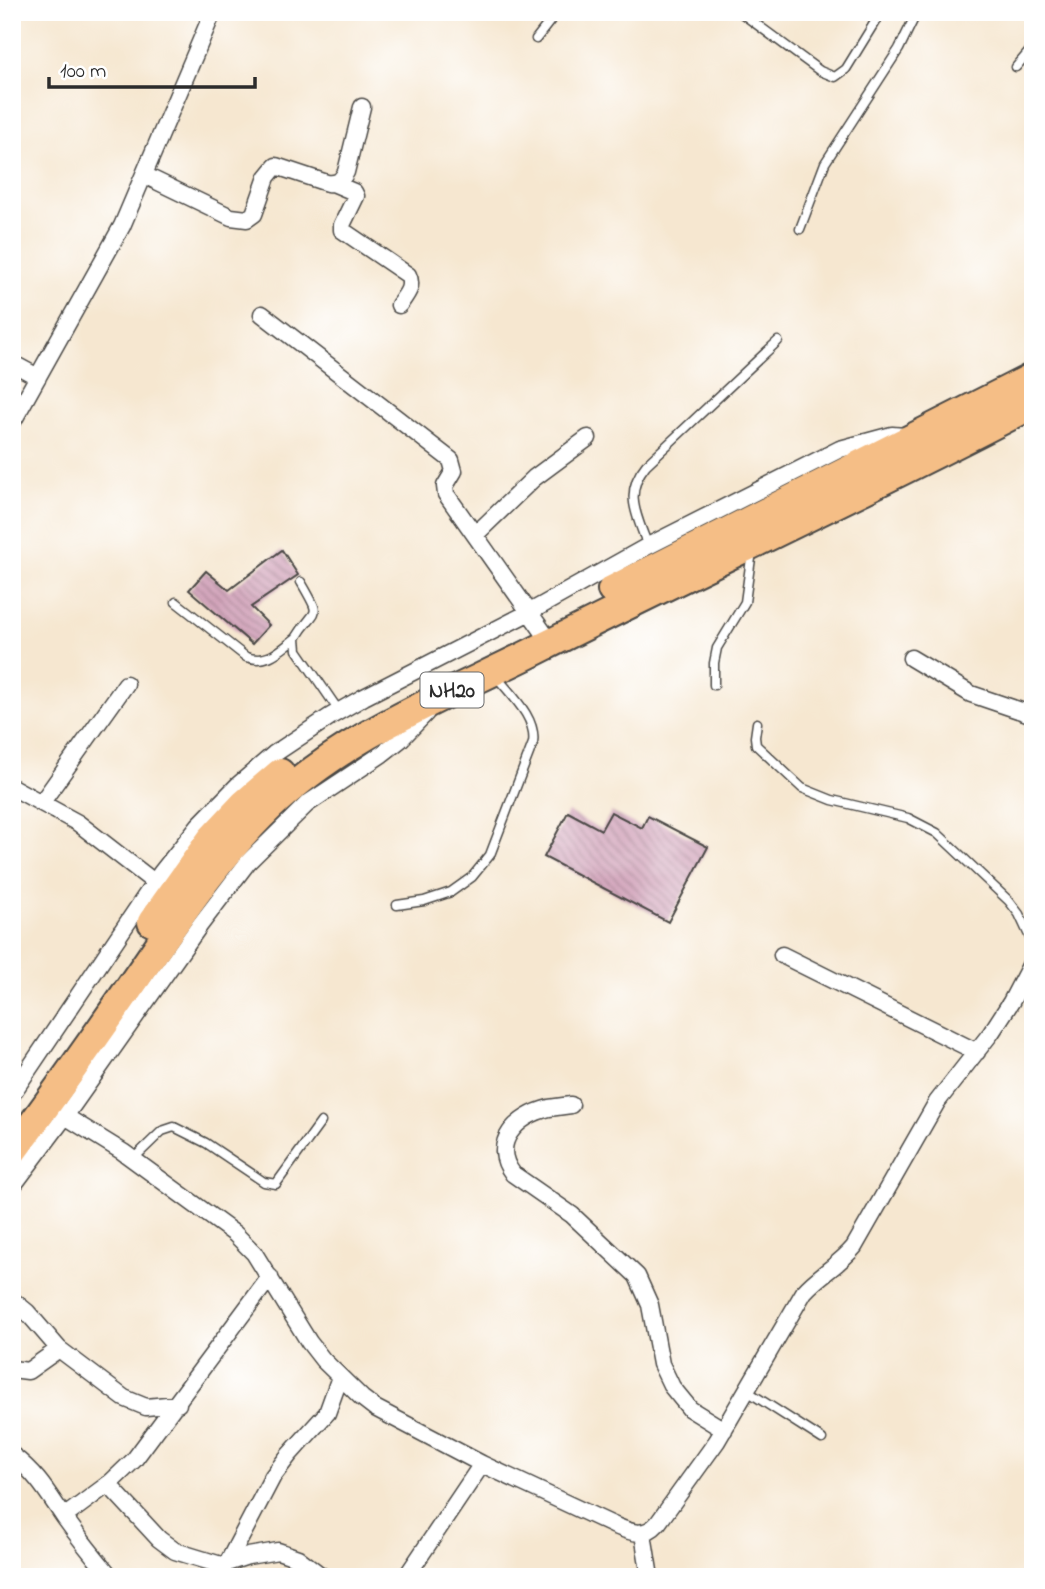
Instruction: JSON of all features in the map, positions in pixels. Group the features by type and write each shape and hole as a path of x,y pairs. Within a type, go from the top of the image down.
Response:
{"highway":[{"name":"NH20","path":"12,1122 212,838 244,804 295,761 336,732 444,673 540,628 705,541 918,437 1033,377"},
{"name":"NH20","path":"12,1152 56,1110 209,875 269,808 306,775 386,725 493,671 540,628 645,594 896,475 1033,404"}],"street":[{"path":"12,423 109,250 213,12"},
{"path":"335,184 346,172 362,107"},
{"path":"144,175 239,219 247,219 254,214 267,177 276,166 354,192 356,196 342,230 408,275 410,288 399,305"},
{"path":"262,314 451,460 454,471 445,485 446,494 540,628"},
{"path":"12,363 38,377"},
{"path":"12,1094 154,882 199,825 238,785 274,754 339,711 540,628 648,547 840,449 892,435 918,437"},
{"path":"476,534 534,478 588,438"},
{"path":"911,658 971,694 1033,715"},
{"path":"42,802 126,684"},
{"path":"12,787 78,823 154,882"},
{"path":"782,955 976,1052"},
{"path":"12,1187 56,1110 133,1159 235,1234 254,1253 309,1342 340,1377 375,1408 482,1464 613,1525 643,1534 651,1531 658,1523 724,1430 795,1305 814,1281 843,1261 855,1247 937,1102 1011,1002 1033,960"},
{"path":"571,1105 547,1108 513,1128 503,1147 507,1166 513,1174 572,1214 637,1276 650,1305 661,1364 672,1387 690,1409 724,1430"},
{"path":"64,1517 134,1461 270,1277"},
{"path":"16,1303 59,1349 136,1404 153,1407 178,1404"},
{"path":"12,1369 28,1371 59,1349"},
{"path":"227,1564 273,1476 327,1413 340,1377"},
{"path":"12,1455 27,1466 45,1486 64,1517 111,1577"},
{"path":"406,1577 482,1464"},
{"path":"108,1484 166,1546 201,1560 227,1564 248,1556 278,1551 298,1558 323,1577"},
{"path":"643,1534 650,1577"}],"lane":[{"path":"536,39 557,12"},
{"path":"740,12 820,71 835,77 846,69 881,12"},
{"path":"800,229 825,163 893,59 917,12"},
{"path":"1016,67 1033,47"},
{"path":"648,547 632,498 637,475 778,341"},
{"path":"714,685 714,663 718,648 744,602 753,544"},
{"path":"176,602 246,657 257,660 274,655 296,638 312,619 315,610 301,582"},
{"path":"296,638 297,650 339,711"},
{"path":"397,905 424,901 452,892 472,877 490,855 533,743 534,733 526,715 493,671"},
{"path":"757,723 754,737 756,745 803,788 832,800 908,818 937,832 1009,901 1019,914 1033,944"},
{"path":"133,1159 162,1130 174,1127 206,1143 264,1182 276,1184 321,1122"},
{"path":"747,1391 822,1439"}],"building":[{"path":"282,550 298,575 251,607 269,625 252,644 189,590 206,571 229,590"},
{"path":"568,812 601,830 611,812 642,828 648,816 708,847 668,922 544,857"}]}
